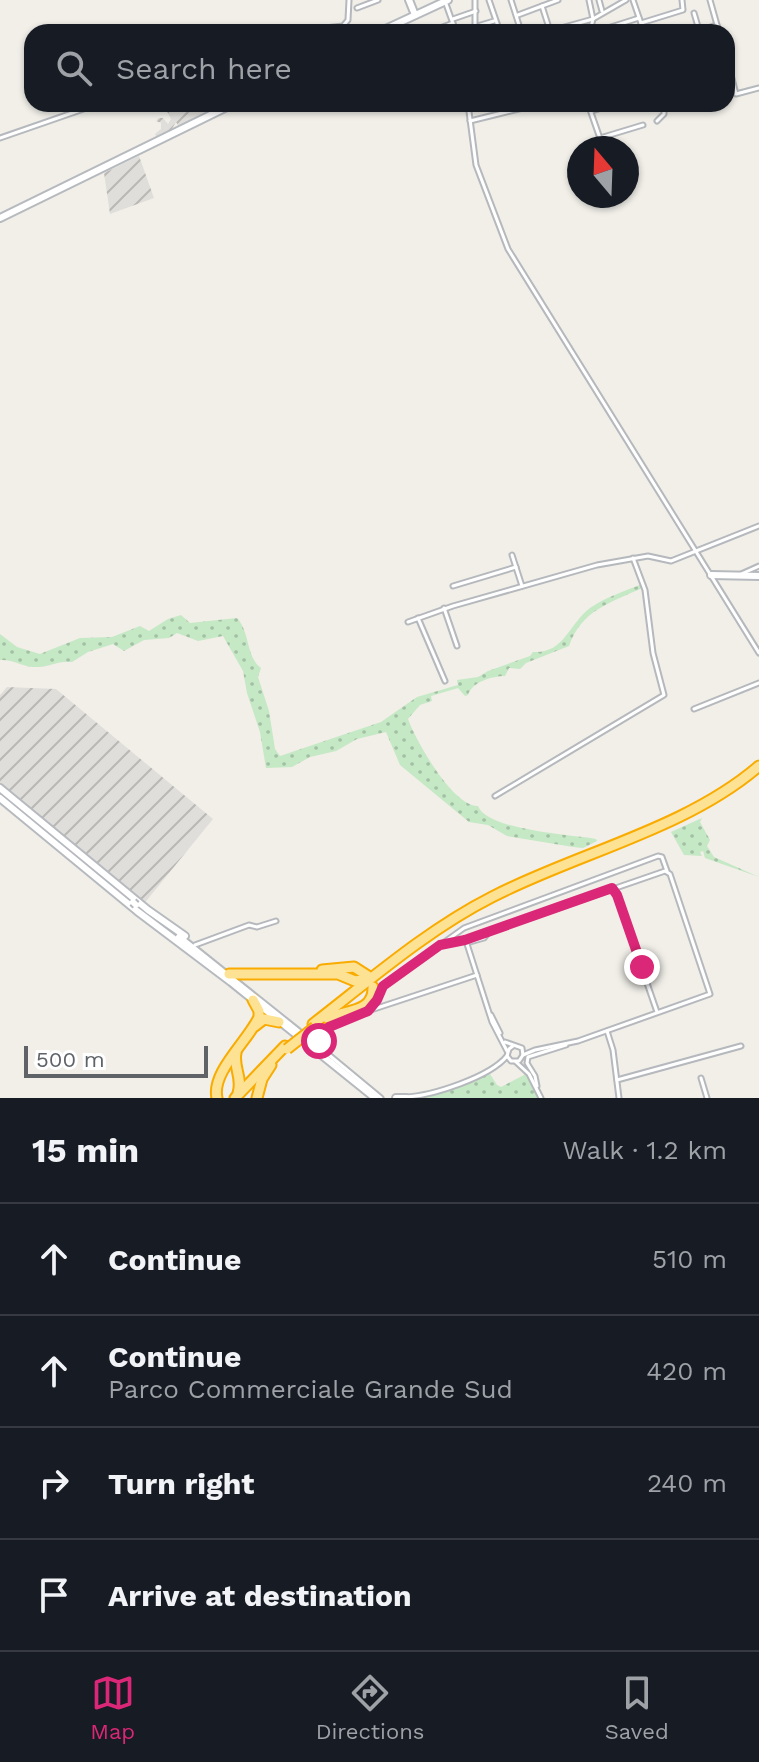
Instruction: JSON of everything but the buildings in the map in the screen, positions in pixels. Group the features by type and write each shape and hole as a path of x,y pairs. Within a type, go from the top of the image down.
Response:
{"highway":[{"path":"319,1025 344,1000 444,928 492,901 667,823 740,784 759,768"},
{"path":"237,1098 261,1068 426,941"},
{"path":"307,974 347,966 354,967 371,981 373,995 365,1007 319,1025"},
{"path":"229,974 338,974 371,981"},
{"path":"247,989 245,980 250,976"},
{"path":"344,977 349,987 344,1000"},
{"path":"253,1000 259,1011 255,1026"},
{"path":"217,1098 217,1081 255,1026 264,1019 279,1022"},
{"path":"237,1098 286,1048"},
{"path":"236,1053 240,1082 237,1098"},
{"path":"257,1098 262,1079 273,1062"},
{"path":"236,1066 250,1073 261,1068"}],"main road":[{"path":"409,0 415,15"},
{"path":"396,24 446,0"},
{"path":"0,218 217,112"},
{"path":"711,575 759,576"},
{"path":"0,793 375,1098"},
{"path":"135,904 195,945 208,958"},
{"path":"135,904 229,974 367,1090 382,1098"},
{"path":"396,1098 405,1098"}],"street":[{"path":"345,24 348,20 349,0"},
{"path":"357,8 378,0"},
{"path":"446,0 452,22"},
{"path":"475,0 475,24"},
{"path":"489,0 497,24"},
{"path":"512,0 519,24"},
{"path":"518,15 558,0"},
{"path":"589,0 593,24"},
{"path":"599,0 602,11"},
{"path":"575,24 593,19 625,0"},
{"path":"633,0 641,24"},
{"path":"624,24 683,10 682,0"},
{"path":"710,0 717,24"},
{"path":"542,6 548,24"},
{"path":"448,24 476,11"},
{"path":"694,13 695,24"},
{"path":"488,24 495,21"},
{"path":"735,90 736,94 759,88"},
{"path":"0,138 75,112"},
{"path":"469,112 476,165 508,249 759,653"},
{"path":"470,121 507,112"},
{"path":"591,112 599,136"},
{"path":"657,121 664,112"},
{"path":"606,136 642,124"},
{"path":"408,622 444,608 597,565 653,556 668,561 759,526"},
{"path":"512,555 522,586"},
{"path":"495,796 664,695 653,653 645,590 633,558"},
{"path":"739,575 759,566"},
{"path":"453,586 516,567"},
{"path":"444,608 457,646"},
{"path":"418,618 445,681"},
{"path":"694,709 759,683"},
{"path":"368,1011 383,986 464,928 662,857 711,992 528,1057 527,1063 535,1076 541,1098"},
{"path":"440,945 484,938 488,933 667,871"},
{"path":"614,888 658,1012"},
{"path":"195,945 249,925 257,927 276,921"},
{"path":"468,942 491,1015 507,1053 525,1068 537,1086"},
{"path":"312,1039 319,1025 477,975"},
{"path":"319,1025 319,1041 323,1050 382,1098"},
{"path":"607,1030 619,1098"},
{"path":"303,1037 319,1041"},
{"path":"501,1038 513,1046 535,1050"},
{"path":"405,1098 420,1096 478,1076 535,1050 570,1043"},
{"path":"501,1064 513,1046"},
{"path":"617,1080 741,1046"},
{"path":"522,1048 525,1068"},
{"path":"701,1078 707,1098"}],"shaded area":[{"path":"167,112 208,114 179,127 176,122 170,132 157,138 155,134 161,129 161,123 156,121 158,118 163,118 168,124 171,119"},
{"path":"139,156 154,198 110,214 104,173"},
{"path":"7,687 56,689 213,819 143,905 0,786 0,695"}],"green space":[{"path":"642,584 644,587 590,615 569,646 526,663 520,669 509,668 505,676 483,681 468,695 465,696 458,688 431,696 432,701 420,705 408,719 427,756 458,796 478,806 484,814 513,826 596,839 583,848 507,836 488,825 469,822 400,765 386,732 357,739 336,751 310,757 292,767 266,768 260,732 243,671 223,636 198,641 177,633 169,638 144,640 124,651 113,644 88,652 72,662 38,667 0,660 0,634 17,647 40,654 80,638 112,637 140,626 149,631 181,615 190,623 237,618 253,658 261,668 258,677 269,711 275,749 280,756 381,722 417,697 458,685 457,680 478,677 530,656 533,652 552,648 590,608"},
{"path":"702,818 700,822 710,840 707,846 714,857 759,877 705,858 703,851 700,852 702,856 684,855 671,832"},
{"path":"490,1074 501,1087 526,1074 538,1098 423,1098"}],"route":[{"path":"319,1041 329,1027 368,1011 383,986 440,945 488,933 612,888 642,967"}]}
